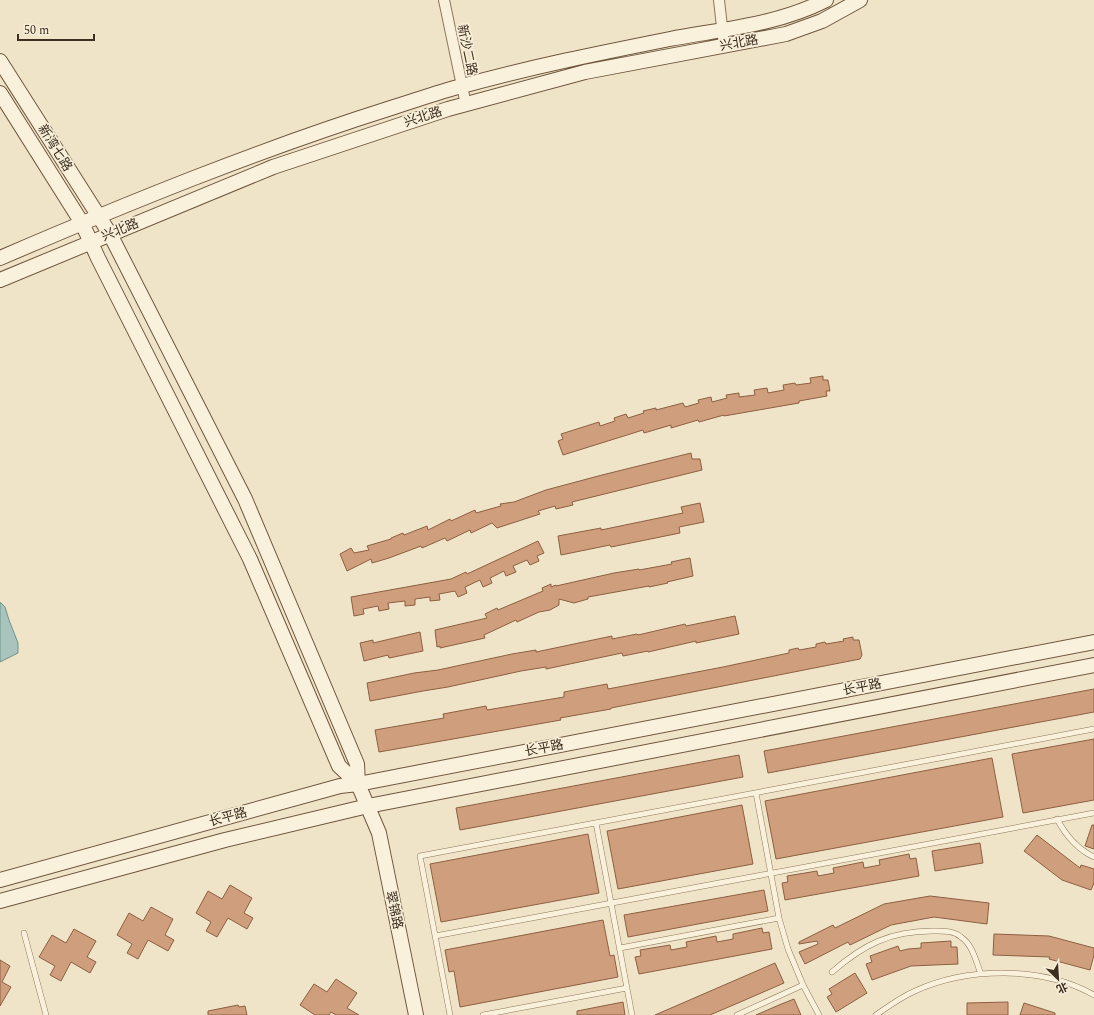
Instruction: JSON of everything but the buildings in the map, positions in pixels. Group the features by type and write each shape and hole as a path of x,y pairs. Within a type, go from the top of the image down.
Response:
{"street":[{"name":"新沙二路","path":"444,0 466,105"},
{"path":"719,0 724,45"},
{"name":"兴北路","path":"0,258 211,171 326,128 461,86 576,57 780,19 803,11 826,0"},
{"name":"兴北路","path":"0,280 273,167 448,109 584,72 767,38 804,28 840,12 860,0"},
{"name":"新湾七路","path":"0,61 110,234 245,499 357,764 358,784"},
{"name":"新湾七路","path":"0,93 82,223 90,242 250,559 339,766 358,784"},
{"name":"长平路","path":"0,880 340,786 358,784 1094,642"},
{"name":"长平路","path":"0,901 225,840 368,806 1094,664"},
{"name":"翠锦路","path":"358,784 379,834 416,1015"}],"lane":[{"path":"450,1015 420,856 1094,729"},
{"path":"756,793 779,918 788,949 803,985 819,1015"},
{"path":"435,936 1094,812"},
{"path":"1058,819 1070,839 1078,847 1094,857"},
{"path":"596,823 632,1015"},
{"path":"620,948 779,918"},
{"path":"832,972 851,956 872,944 894,935 918,931 942,931 952,932 961,936 968,944 981,974"},
{"path":"24,933 46,1015"},
{"path":"876,1015 890,1004 916,991 943,982 981,974 1003,973 1033,976 1063,982 1094,995"},
{"path":"737,1015 803,985"},
{"path":"483,1015 627,988"}],"water":[{"path":"0,602 5,607 18,643 18,653 0,662"}]}
